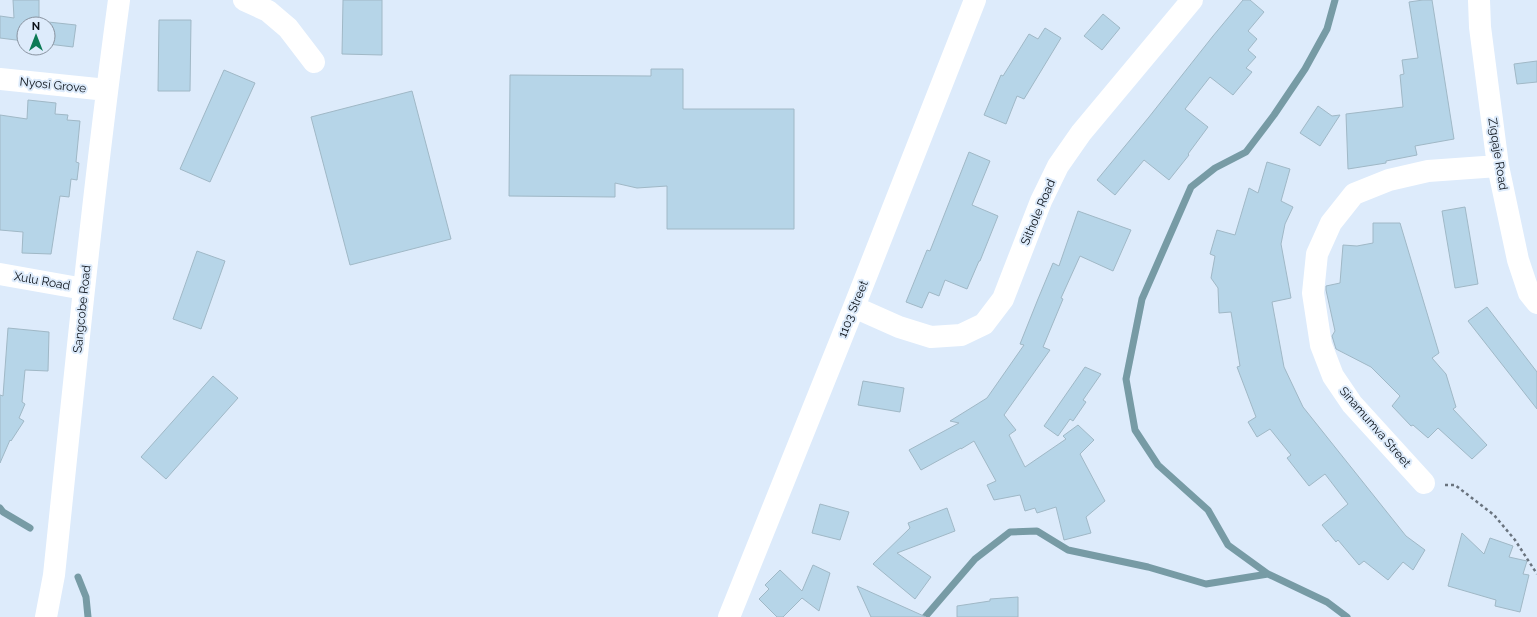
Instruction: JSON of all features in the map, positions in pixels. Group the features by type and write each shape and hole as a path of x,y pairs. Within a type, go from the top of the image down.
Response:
{"street":[{"name":"Sangcobe Road","path":"46,617 54,575 84,289 119,0"},
{"path":"244,0 268,10 288,28 314,62"},
{"name":"1103 Street","path":"729,617 854,307 975,0"},
{"name":"Sithole Road","path":"854,307 899,327 931,336 961,335 984,324 1003,299 1041,201 1058,166 1081,133 1192,0"},
{"name":"Zigqaje Road","path":"1478,0 1480,27 1498,166 1518,260 1529,293 1537,304"},
{"name":"Nyosi Grove","path":"0,80 107,90"},
{"name":"Sinamumva Street","path":"1424,483 1352,404 1333,376 1321,345 1313,293 1317,254 1331,223 1354,194 1389,180 1428,171 1498,166"},
{"name":"Xulu Road","path":"0,274 84,289"}],"path":[{"path":"1424,483 1455,485 1494,515 1515,540 1537,574"}],"building":[{"path":"13,0 39,0 39,16 16,16 16,40 0,38 0,16 14,18"},
{"path":"343,0 382,0 382,55 342,54"},
{"path":"1243,0 1250,0 1264,12 1248,31 1257,39 1248,50 1256,57 1246,68 1252,72 1233,95 1210,77 1185,109 1208,127 1188,154 1189,155 1169,180 1144,160 1115,195 1097,180"},
{"path":"1432,0 1454,139 1415,146 1417,155 1386,161 1386,163 1348,169 1346,114 1403,107 1400,75 1404,74 1402,60 1418,58 1409,2"},
{"path":"1103,14 1120,28 1102,50 1084,36"},
{"path":"159,20 191,20 190,91 158,91"},
{"path":"56,23 76,25 73,47 56,45"},
{"path":"1045,28 1061,38 1024,99 1017,96 1006,124 984,115 1001,75 1003,76 1029,34 1038,39"},
{"path":"1537,61 1537,82 1517,84 1514,64"},
{"path":"651,69 683,69 683,109 794,109 794,229 667,229 667,186 637,188 615,183 615,197 509,196 510,75 651,76"},
{"path":"224,70 255,83 210,182 180,169"},
{"path":"412,91 451,239 350,265 311,117"},
{"path":"28,100 56,103 55,114 68,115 67,120 80,121 76,162 79,163 77,180 71,179 69,197 60,196 51,254 22,253 23,232 0,230 0,115 27,119"},
{"path":"1318,106 1332,116 1340,115 1320,146 1300,133"},
{"path":"969,152 990,161 972,205 998,216 967,289 945,280 939,296 929,292 922,308 906,302 927,250 930,251"},
{"path":"1267,162 1290,169 1281,201 1293,207 1285,224 1281,244 1291,298 1272,302 1284,367 1303,407 1406,536 1425,550 1413,570 1403,562 1388,580 1364,561 1359,565 1338,540 1336,542 1322,525 1348,504 1325,474 1309,486 1287,458 1291,455 1270,429 1257,437 1248,422 1256,417 1237,367 1240,366 1231,312 1219,313 1218,288 1211,278 1215,256 1210,254 1217,230 1235,235 1249,188 1258,193"},
{"path":"1465,207 1478,284 1455,288 1442,211"},
{"path":"1078,211 1131,230 1113,271 1080,256 1061,298 1063,299 1043,347 1050,350 1004,415 1016,430 1009,435 1025,467 1066,439 1063,436 1078,425 1094,440 1080,454 1105,501 1086,517 1091,533 1064,540 1056,507 1037,513 1035,508 1025,511 1020,495 994,500 987,485 996,481 974,441 921,470 909,450 959,423 950,421 987,398 1024,345 1020,344 1038,299 1053,263 1059,266"},
{"path":"1373,223 1400,223 1439,353 1432,358 1446,374 1456,407 1453,409 1487,445 1472,459 1438,428 1428,438 1413,425 1411,426 1392,406 1400,396 1371,367 1336,349 1332,336 1335,331 1326,286 1340,283 1343,245 1357,246 1373,243"},
{"path":"197,251 225,261 201,329 173,319"},
{"path":"1487,307 1537,372 1537,409 1468,321"},
{"path":"8,328 49,332 48,371 25,370 22,402 25,404 19,418 24,421 11,441 10,440 0,463 0,395 3,396"},
{"path":"1085,367 1101,374 1083,400 1086,402 1073,421 1070,419 1058,436 1044,426"},
{"path":"213,376 238,398 166,479 141,457"},
{"path":"863,381 904,388 900,412 858,405"},
{"path":"820,504 849,512 840,540 812,533"},
{"path":"947,508 955,531 897,553 931,577 915,599 873,564 910,528 908,523"},
{"path":"1462,533 1484,554 1490,538 1513,546 1509,557 1527,561 1523,574 1529,575 1520,612 1495,606 1496,600 1448,586"},
{"path":"813,565 830,573 819,611 802,598 783,617 777,617 759,599 769,589 765,585 780,570 802,591"},
{"path":"857,586 926,617 871,617"},
{"path":"1018,597 1018,617 957,617 957,606 990,601 990,599"}],"waterway":[{"path":"1335,0 1327,29 1305,69 1274,115 1246,152 1215,168 1191,187 1142,299 1126,379 1135,430 1158,465 1208,510 1228,545 1268,574 1327,602 1347,617"},
{"path":"0,508 3,512 30,528"},
{"path":"925,617 975,559 1010,532 1037,531 1068,550 1148,567 1206,584 1268,574"},
{"path":"78,577 86,597 88,617"}]}
